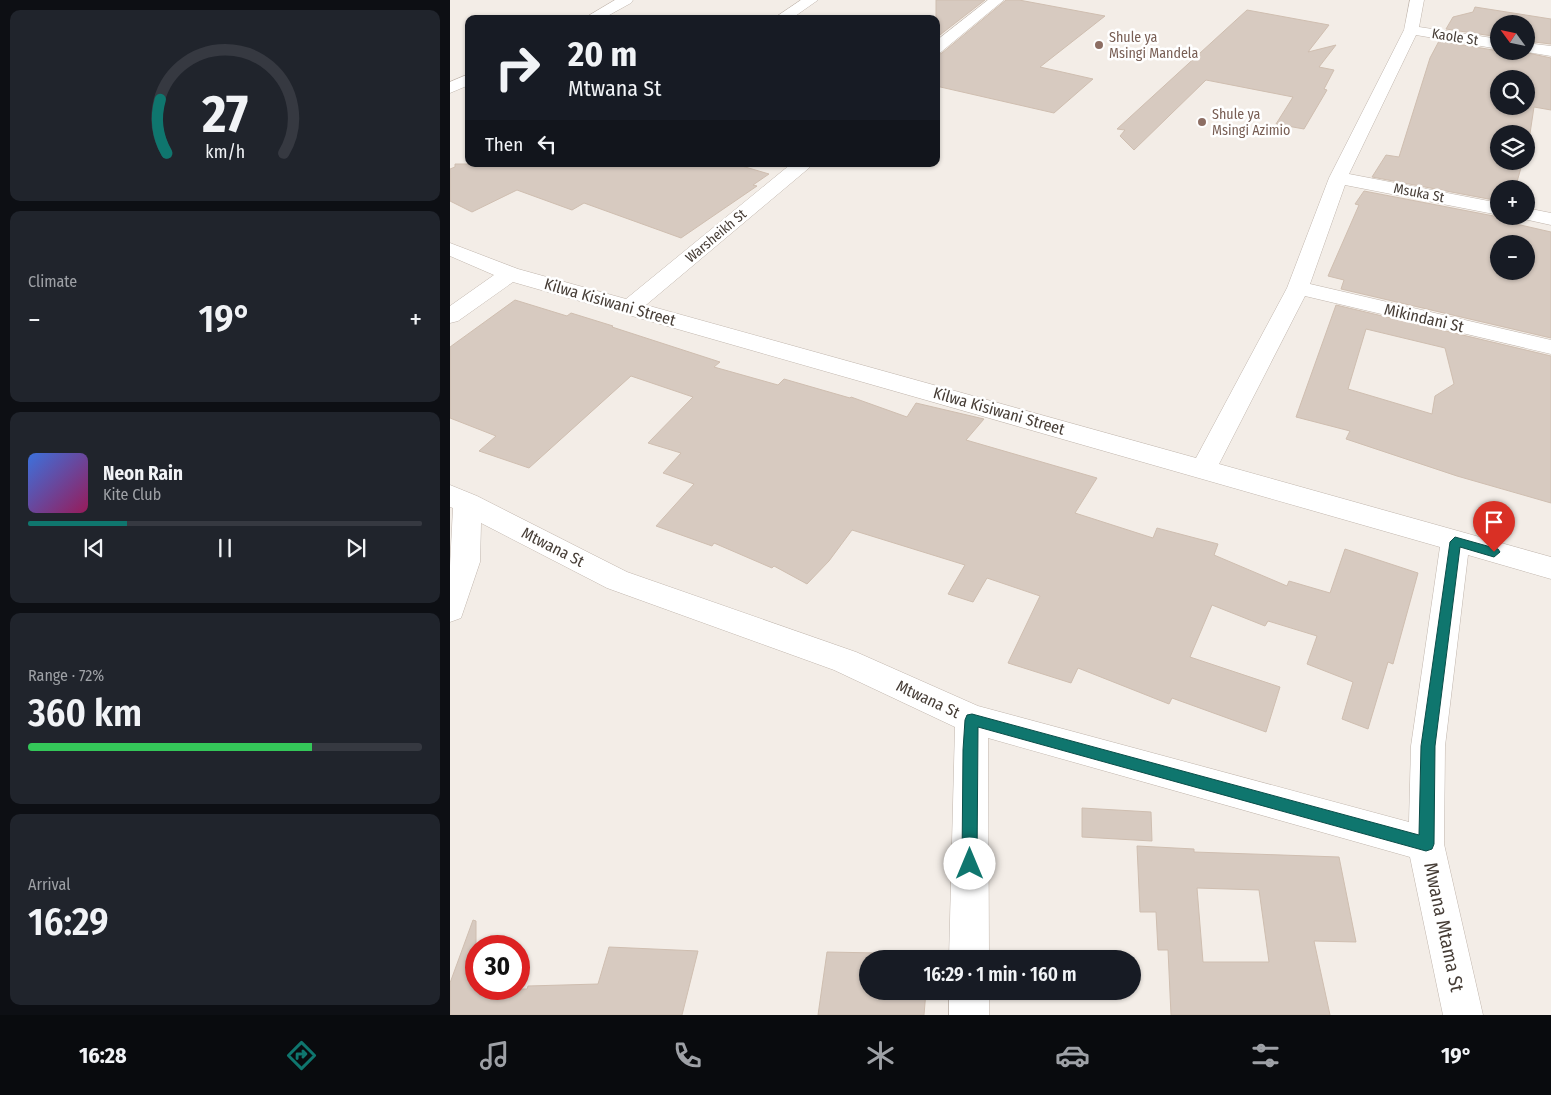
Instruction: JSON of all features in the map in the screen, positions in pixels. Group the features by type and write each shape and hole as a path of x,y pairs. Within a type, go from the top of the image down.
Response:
{"street":[{"path":"598,15 626,0"},
{"path":"787,15 811,0"},
{"path":"940,46 997,0"},
{"path":"1203,468 1298,288 1338,178 1411,30 1417,0"},
{"name":"Kaole St","path":"1411,30 1490,43"},
{"path":"1535,49 1551,51"},
{"path":"450,88 465,74"},
{"name":"Warsheikh St","path":"630,307 798,167"},
{"name":"Msuka St","path":"1338,178 1490,207"},
{"path":"1535,216 1551,219"},
{"name":"Kilwa Kisiwani Street","path":"450,249 510,274 1203,468 1455,542 1551,568"},
{"path":"450,316 510,274"},
{"name":"Mikindani St","path":"1298,288 1551,347"},
{"path":"450,610 466,562 459,499"},
{"name":"Mtwana St","path":"459,499 618,580 845,661 972,720 1426,844"},
{"name":"Mwana Mtama St","path":"1455,542 1428,746 1426,844 1463,1015"},
{"path":"969,950 970,750 972,720"},
{"path":"969,1000 969,1015"}],"building":[{"path":"936,0 985,0 940,35 940,15 936,15"},
{"path":"1006,0 1019,0 1105,16 1040,67 1093,79 1054,113 940,87 940,54"},
{"path":"1475,7 1526,15 1490,15 1490,36 1446,29 1453,17 1473,12"},
{"path":"1247,10 1329,25 1308,52 1336,45 1319,67 1334,70 1324,89 1327,90 1304,129 1276,124 1293,97 1206,80 1134,150 1120,136 1125,130 1117,129"},
{"path":"1535,16 1551,19 1551,44 1535,42"},
{"path":"1439,41 1490,50 1490,60 1535,60 1535,54 1551,58 1551,110 1535,107 1535,70 1490,70 1490,115 1533,115 1531,125 1490,125 1490,170 1520,170 1518,180 1490,180 1490,199 1372,177 1386,155 1399,157 1430,58"},
{"path":"455,164 465,164 465,167 745,167 769,174 753,185 757,186 681,238 584,203 572,210 517,190 472,212 450,201 450,169 455,167"},
{"path":"1364,191 1490,215 1490,225 1520,225 1551,232 1551,338 1341,289 1344,280 1328,276 1359,205 1355,204"},
{"path":"515,300 567,316 571,313 613,326 720,362 714,367 778,385 784,379 851,397 907,417 916,403 984,419 966,440 1097,478 1075,513 1153,538 1157,528 1218,544 1214,555 1287,586 1289,581 1330,593 1345,549 1418,573 1393,664 1388,662 1368,729 1342,719 1353,682 1307,664 1317,636 1268,621 1265,626 1212,605 1190,657 1280,687 1266,732 1172,698 1169,704 1078,668 1071,683 1008,663 1040,596 987,578 973,602 948,594 965,565 852,530 829,561 807,584 774,566 772,568 714,543 712,546 656,526 694,484 663,473 681,453 648,443 693,397 631,376 529,468 479,451 496,436 450,418 450,347"},
{"path":"1336,305 1551,356 1551,503 1457,476 1346,439 1350,431 1296,417","holes":["1366,329 1445,348 1454,384 1435,396 1432,414 1348,389"]},
{"path":"1082,808 1151,812 1152,841 1082,837"},
{"path":"1137,846 1194,849 1194,852 1339,857 1356,942 1314,941 1330,1015 1171,1015 1168,950 1158,950 1156,912 1140,912","holes":["1197,888 1259,890 1269,962 1203,962"]},
{"path":"473,920 476,921 476,935 468,935"},
{"path":"465,942 465,1000 530,1000 530,986 598,984 609,947 698,951 682,1015 450,1015 450,983"},
{"path":"827,952 859,953 859,1000 925,1000 924,1015 818,1015"}],"place":[{"name":"Shule ya Msingi Mandela","path":"1099,45"},
{"name":"Shule ya Msingi Azimio","path":"1202,122"}],"route":[{"path":"970,864 970,750 972,720 1426,844 1428,746 1455,542 1494,552"}]}
